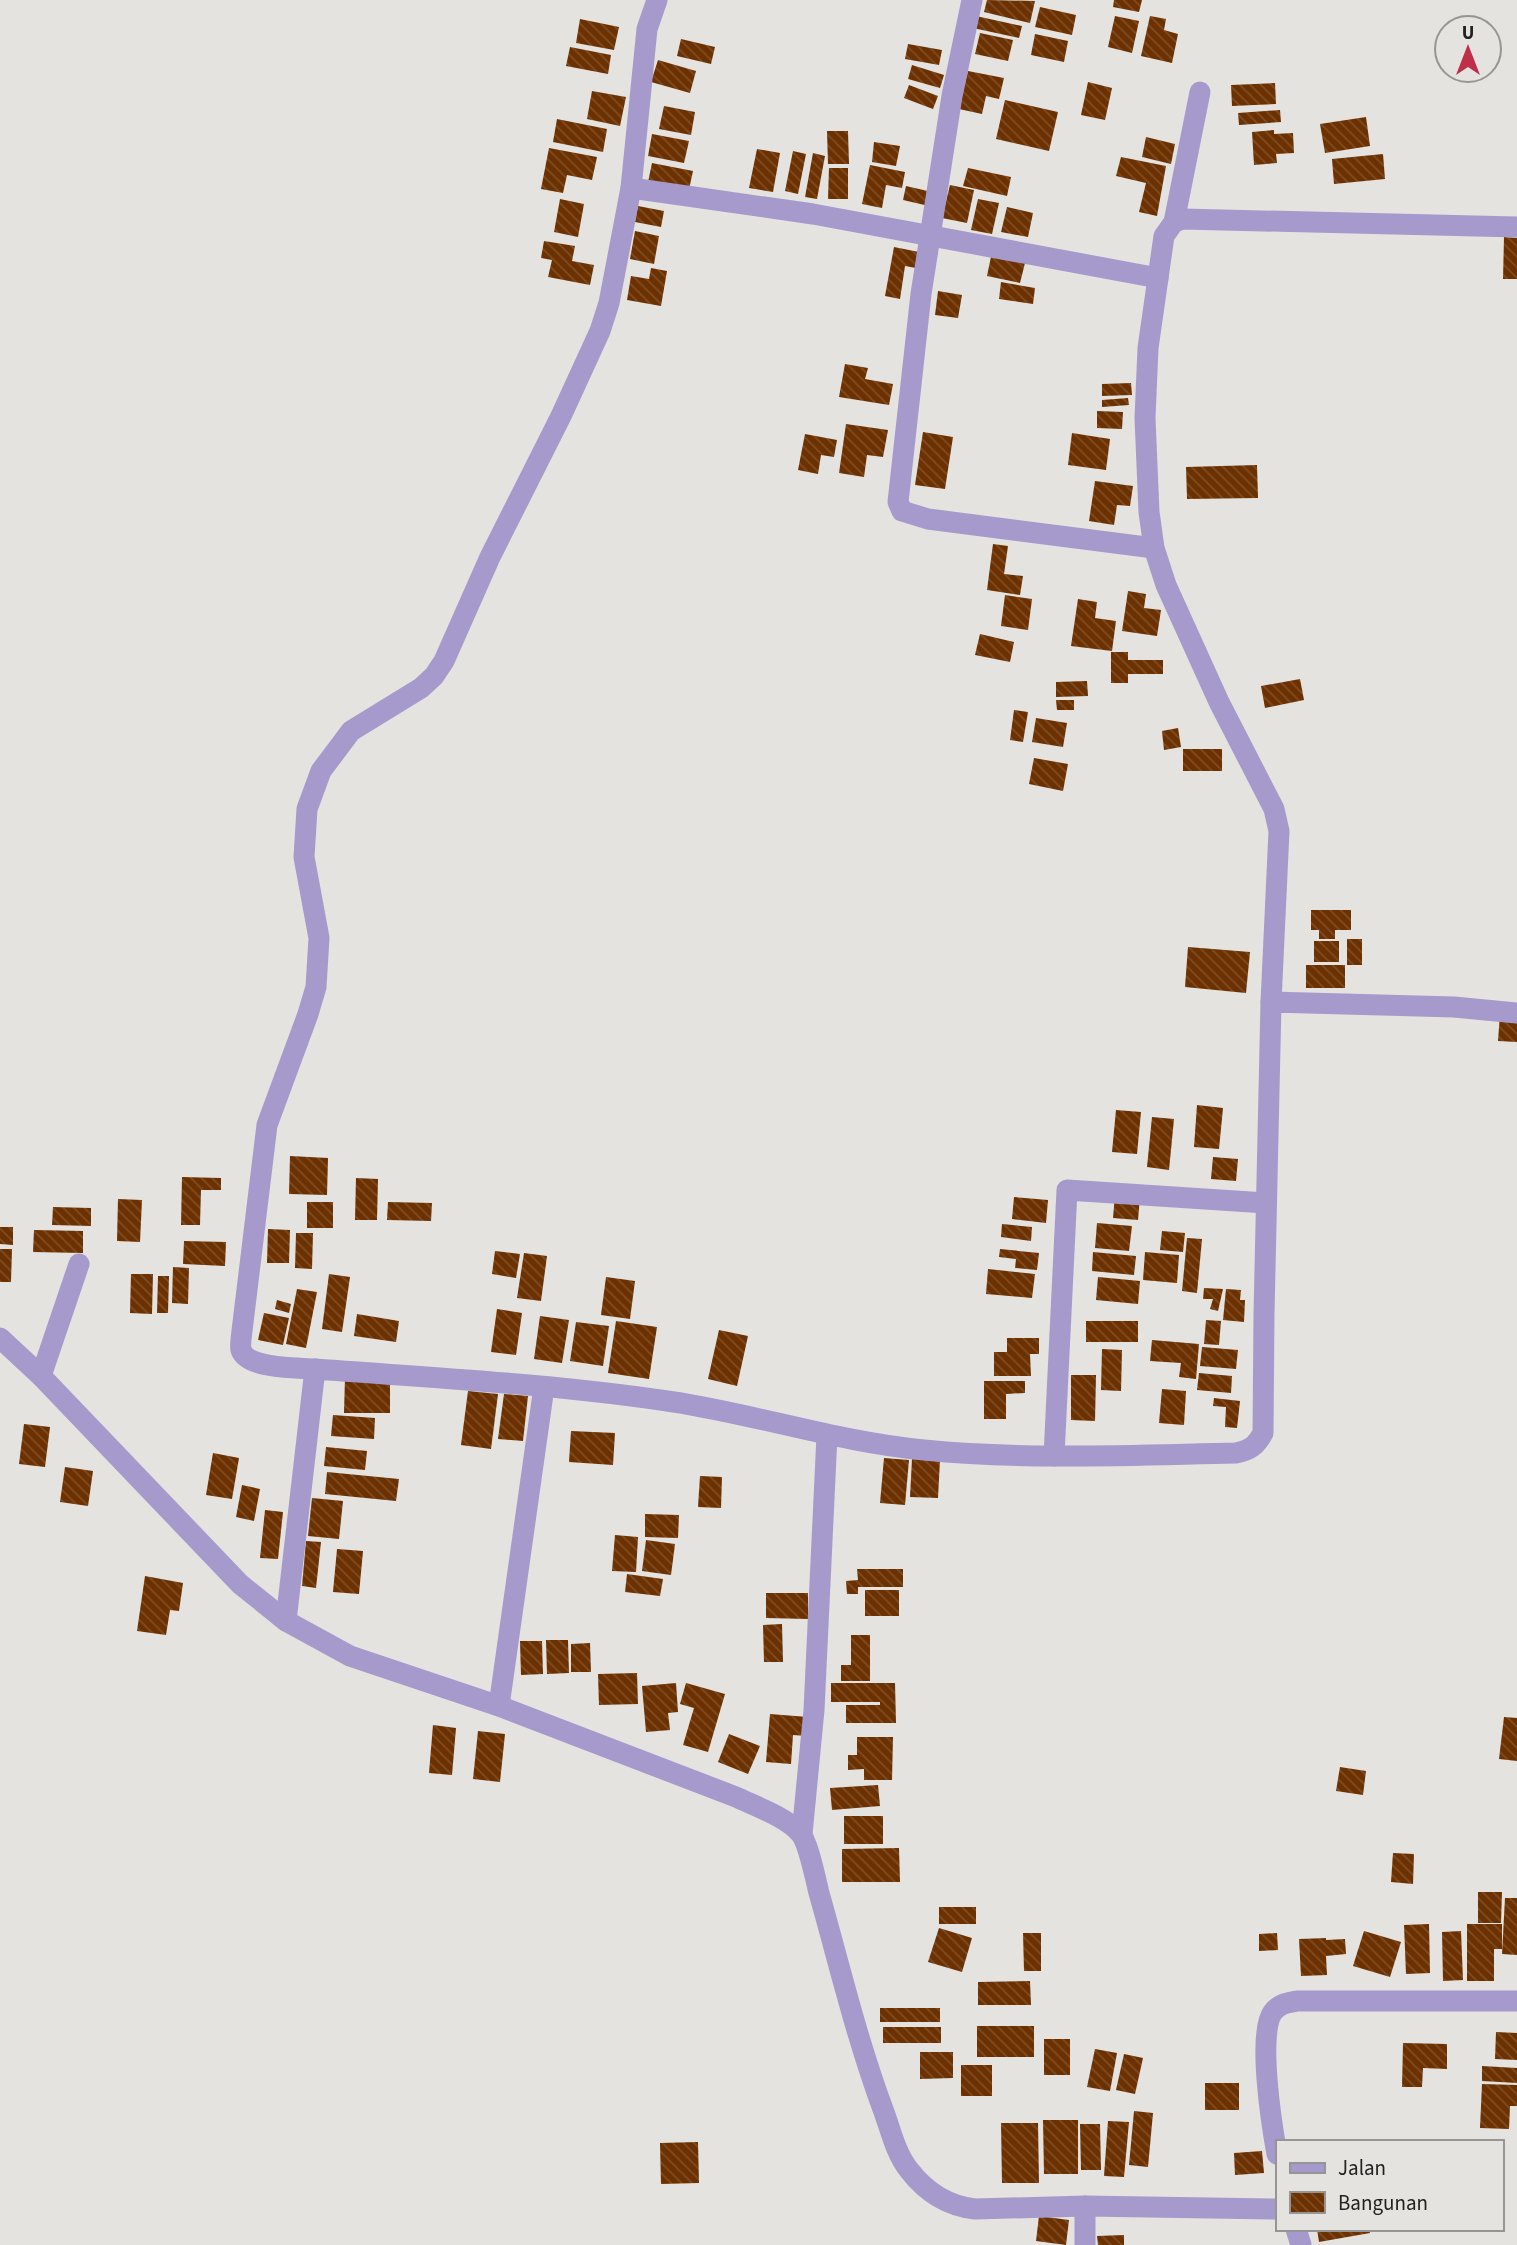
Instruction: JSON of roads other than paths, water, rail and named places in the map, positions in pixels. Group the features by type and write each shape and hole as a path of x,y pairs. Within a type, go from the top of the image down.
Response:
{"street":[{"path":"657,0 647,29 631,188 614,284 600,331 561,416 490,557 452,648 434,676 421,688 351,731 321,771 307,809 304,857 319,938 316,987 267,1125 241,1339 242,1351 248,1359 261,1364 544,1387 661,1400 732,1411 827,1436 926,1450 1054,1456 1236,1454 1257,1444 1263,1433 1271,1002 1279,831 1274,809 1213,690 1166,585 1154,548 1149,512 1145,418 1148,348 1164,236 1174,222 1200,92"},
{"path":"972,0 952,96 921,294 898,502 902,511 928,519 1154,548"},
{"path":"631,188 813,214 1158,278"},
{"path":"1174,222 1183,219 1517,227"},
{"path":"1271,1002 1454,1007 1517,1013"},
{"path":"1054,1456 1067,1190 1266,1203"},
{"path":"41,1376 79,1264"},
{"path":"0,1338 41,1376 240,1584 286,1621 350,1656 499,1706 736,1797 771,1813 802,1834"},
{"path":"286,1621 315,1369"},
{"path":"499,1706 544,1387"},
{"path":"827,1436 814,1710 802,1834 869,2073 899,2153 908,2169 940,2199 959,2207 1276,2209"},
{"path":"1276,2146 1265,2030 1271,2014 1280,2005 1297,2001 1517,2001"},
{"path":"1085,2206 1085,2245"}]}
